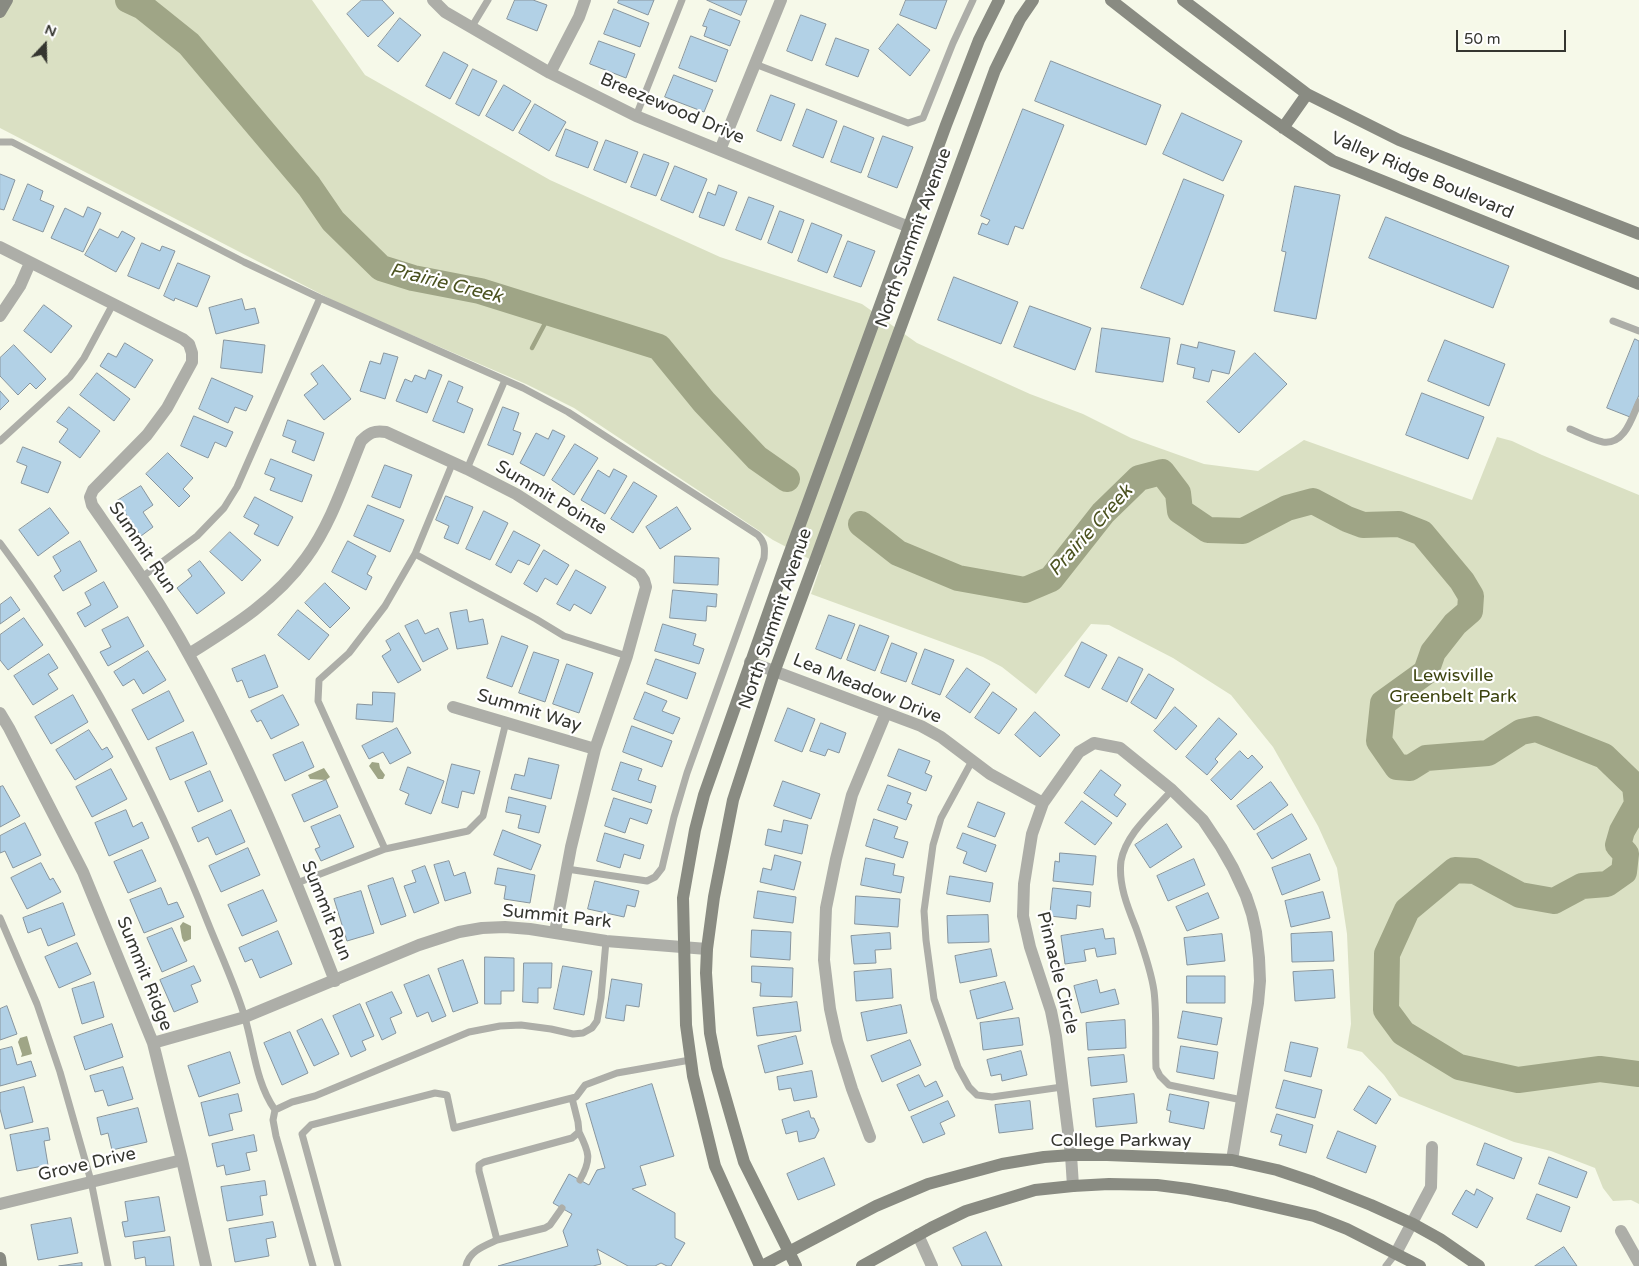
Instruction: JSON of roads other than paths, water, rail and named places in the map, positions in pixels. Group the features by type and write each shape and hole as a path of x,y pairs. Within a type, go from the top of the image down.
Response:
{"main road":[{"path":"0,12 7,0"},
{"name":"North Summit Avenue","path":"761,1266 715,1166 690,1060 686,1025 683,898 695,830 704,795 750,662 908,227 979,40 999,0"},
{"name":"North Summit Avenue","path":"796,1266 744,1162 717,1068 710,1033 706,973 707,949 715,889 733,800 775,670 995,70 1020,18 1033,0"},
{"name":"Valley Ridge Boulevard","path":"1111,0 1205,73 1333,161 1639,284"},
{"name":"Valley Ridge Boulevard","path":"1183,0 1307,94 1400,140 1639,234"},
{"path":"1283,128 1307,94"},
{"name":"College Parkway","path":"761,1266 876,1206 928,1184 1002,1164 1044,1157 1071,1155 1232,1160 1277,1170 1371,1205 1413,1224 1440,1239 1479,1266"},
{"path":"862,1266 966,1211 1035,1190 1073,1186 1157,1185 1228,1196 1314,1216 1347,1229 1420,1266"},
{"path":"0,1258 1,1266"}],"street":[{"name":"Breezewood Drive","path":"433,0 445,12 471,28 550,73 636,116 908,227"},
{"path":"550,73 586,0"},
{"path":"720,150 781,0"},
{"name":"Summit Run","path":"0,247 183,338 189,344 192,362 167,408 147,435 94,490 90,496 92,505 142,577 189,654 231,735 297,883 335,981"},
{"path":"0,316 20,286 30,263"},
{"name":"Summit Pointe","path":"189,654 252,613 295,573 307,558 324,527 361,441 368,434 377,430 386,432 453,462 516,494 640,574 646,587 627,656 595,749 567,869 555,932"},
{"name":"Lea Meadow Drive","path":"750,662 920,726 940,737 990,774 1043,803"},
{"name":"Summit Way","path":"453,707 595,749"},
{"name":"Summit Ridge","path":"0,713 83,872 153,1043 206,1266"},
{"path":"870,1138 837,1041 830,1009 824,960 826,908 852,795 886,713"},
{"name":"Pinnacle Circle","path":"1073,1186 1071,1155 1056,1036 1051,1011 1030,947 1023,916 1024,884 1032,834 1043,803 1079,752 1094,743 1120,748 1172,790 1203,820 1233,868 1246,896 1256,932 1260,981 1258,1004 1232,1160"},
{"name":"Summit Park","path":"153,1043 245,1017 419,945 459,932 482,928 505,927 555,932 606,941 707,949"},
{"path":"1396,1253 1431,1187 1432,1147"},
{"name":"Grove Drive","path":"0,1204 182,1160"},
{"path":"1621,1231 1639,1263"},
{"path":"918,1235 932,1266"}],"lane":[{"path":"471,28 488,0"},
{"path":"636,116 682,0"},
{"path":"755,64 908,123 923,118 974,0"},
{"path":"0,142 12,142 244,262 320,298 523,388 568,412 762,539 765,551 761,567 687,773 662,868 655,878 647,881 567,869"},
{"path":"142,577 197,536 224,508 237,487 320,298"},
{"path":"0,441 70,377 84,358 113,304"},
{"path":"1613,321 1639,332"},
{"path":"467,469 505,380"},
{"path":"1570,429 1603,442 1616,441 1627,430 1639,402"},
{"path":"385,849 318,701 319,680 349,653 385,606 415,554 453,462"},
{"path":"0,543 57,625 96,688 164,820 201,904 245,1017 262,1086 275,1110 273,1120 276,1136 313,1266"},
{"path":"415,554 536,618 564,636 627,656"},
{"path":"297,883 385,849 468,831 483,816 506,722"},
{"path":"972,761 941,818 934,845 924,911 934,999 958,1067 969,1087 977,1095 992,1098 1062,1087"},
{"path":"1172,790 1139,827 1126,848 1122,861 1124,894 1143,950 1154,992 1156,1068 1160,1076 1169,1085 1242,1100"},
{"path":"0,918 43,1020 60,1072 91,1181 108,1266"},
{"path":"275,1110 292,1102 315,1096 469,1032 500,1026 521,1025 573,1034 583,1033 592,1028 597,1022 606,941"},
{"path":"338,1266 302,1134 311,1125 435,1092 447,1095 454,1128 576,1097 585,1085 617,1073 690,1060"},
{"path":"572,1098 579,1132 588,1150 589,1158 587,1167 580,1180"},
{"path":"497,1240 479,1165 572,1138 579,1132"},
{"path":"466,1266 466,1262 480,1248 497,1240 550,1225 562,1208"},
{"path":"1386,1266 1396,1253"}],"waterway":[{"name":"Prairie Creek","path":"128,0 143,7 189,44 309,186 333,221 381,268 413,278 480,291 659,347 704,402 757,458 787,479"},
{"path":"532,348 551,312"},
{"name":"Prairie Creek","path":"861,524 898,553 958,578 1025,590 1051,579 1103,513 1139,478 1162,472 1178,493 1180,511 1208,530 1243,531 1287,508 1313,501 1347,519 1363,525 1399,524 1422,533 1462,581 1471,596 1470,611 1455,624 1433,652 1426,672 1383,703 1379,741 1397,767 1410,768 1426,758 1488,753 1521,732 1536,729 1604,756 1635,786 1637,804 1622,831 1618,845 1626,854 1624,872 1607,884 1582,886 1554,901 1520,895 1475,871 1455,870 1407,910 1387,954 1386,1010 1403,1033 1459,1067 1518,1080 1600,1069 1639,1074"}],"park label":[{"name":"Lewisville Greenbelt Park","path":"1453,686"}]}
